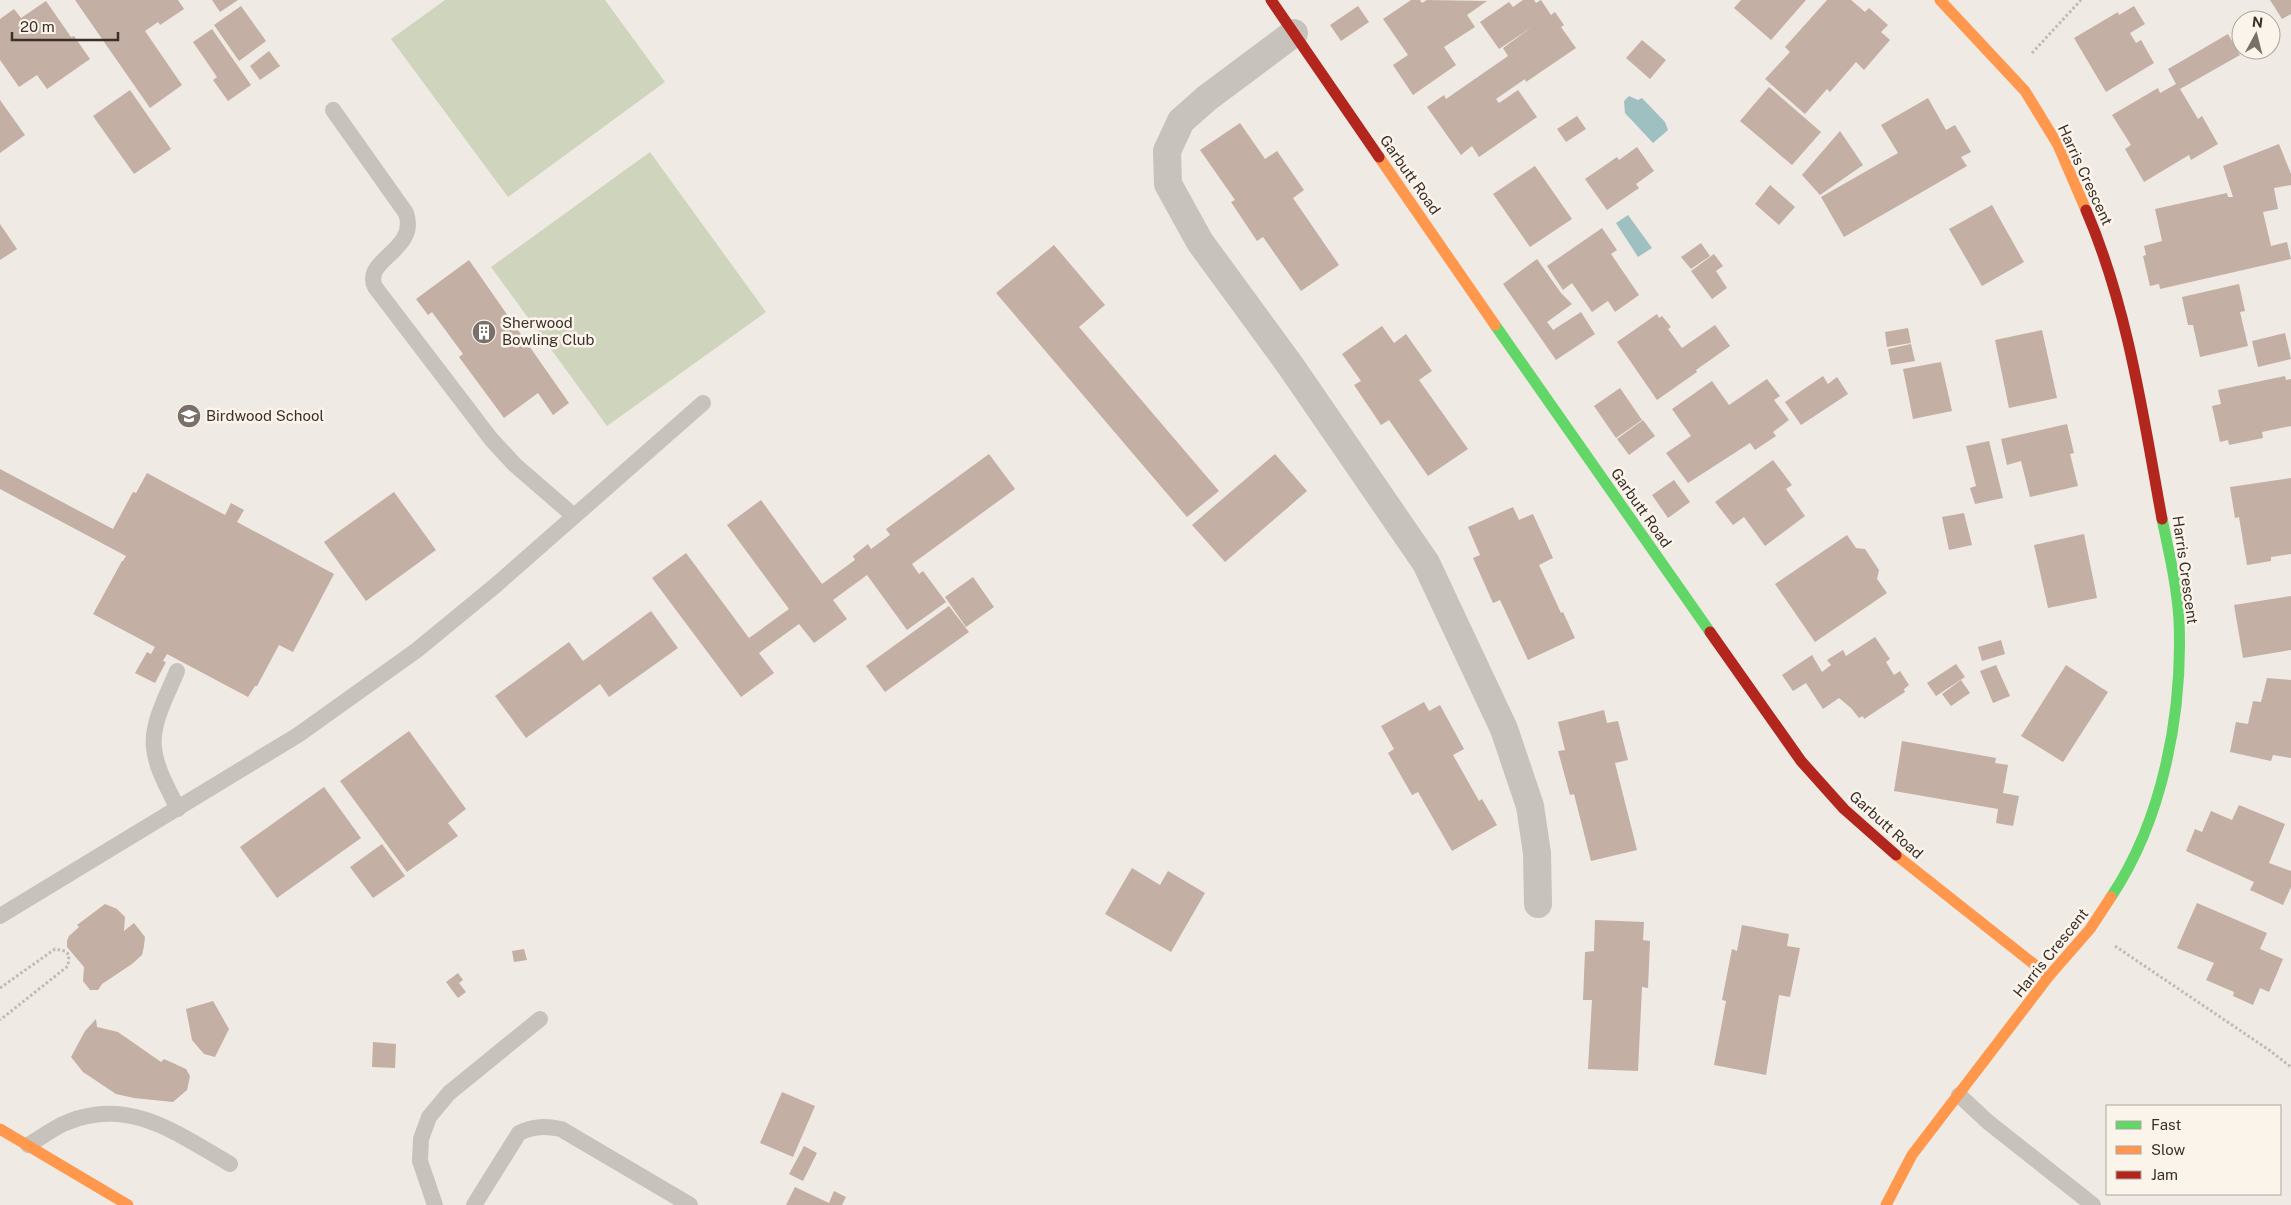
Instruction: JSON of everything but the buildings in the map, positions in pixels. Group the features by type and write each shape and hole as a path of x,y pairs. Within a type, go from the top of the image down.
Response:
{"street":[{"name":"Garbutt Road","path":"1271,0 1560,418 1801,761 1844,809 1919,875 1976,916 2049,976"},
{"name":"Harris Crescent","path":"1886,1205 1912,1155 2049,976 2090,929 2121,882 2149,820 2164,776 2177,709 2180,620 2172,572 2128,338 2096,234 2058,145 2025,91 1973,33 1940,0"},
{"path":"1294,33 1207,98 1181,121 1167,151 1168,184 1174,198 1200,242 1290,365 1426,563 1504,729 1530,806 1537,853 1538,904"},
{"path":"0,1129 128,1205"}],"lane":[{"path":"333,110 406,213 409,221 409,230 405,239 377,268 372,278 375,287 491,439 515,465 574,516"},
{"path":"0,916 298,734 417,650 496,585 703,403"},
{"path":"178,671 158,720 153,746 161,772 178,809"},
{"path":"435,1205 420,1161 421,1139 429,1117 449,1093 540,1019"},
{"path":"1959,1095 1988,1122 2093,1205"},
{"path":"28,1145 68,1122 103,1114 127,1115 158,1123 230,1164"},
{"path":"474,1205 519,1133 530,1128 546,1126 562,1129 690,1205"}],"path":[{"path":"2010,74 2047,39 2081,0"},
{"path":"2090,929 2269,1050 2291,1067"},
{"path":"0,988 55,949 65,951 69,955 68,966 0,1020"}],"green space":[{"path":"445,0 605,0 665,82 508,197 391,39"},
{"path":"650,152 766,312 607,426 491,267"}],"water":[{"path":"1629,96 1638,100 1642,98 1665,122 1668,130 1653,143 1625,113 1624,101"},
{"path":"1628,215 1652,248 1638,257 1616,223"}],"traffic: fast":[{"path":"1495,325 1710,632"},
{"path":"2111,897 2129,867 2144,834 2166,764 2173,728 2177,692 2179,620 2175,582 2162,519"}],"traffic: slow":[{"path":"1940,0 2025,91 2058,145 2086,210"},
{"path":"1379,157 1495,325"},
{"path":"1896,855 2049,976"},
{"path":"1886,1205 1912,1155 2049,976 2090,929 2111,897"},
{"path":"0,1129 128,1205"}],"traffic: jam":[{"path":"1271,0 1379,157"},
{"path":"2086,210 2101,247 2113,285 2133,362 2162,519"},
{"path":"1710,632 1801,761 1844,809 1896,855"}],"place":[{"name":"Sherwood Bowling Club","path":"484,332"},
{"name":"Birdwood School","path":"189,416"}]}
